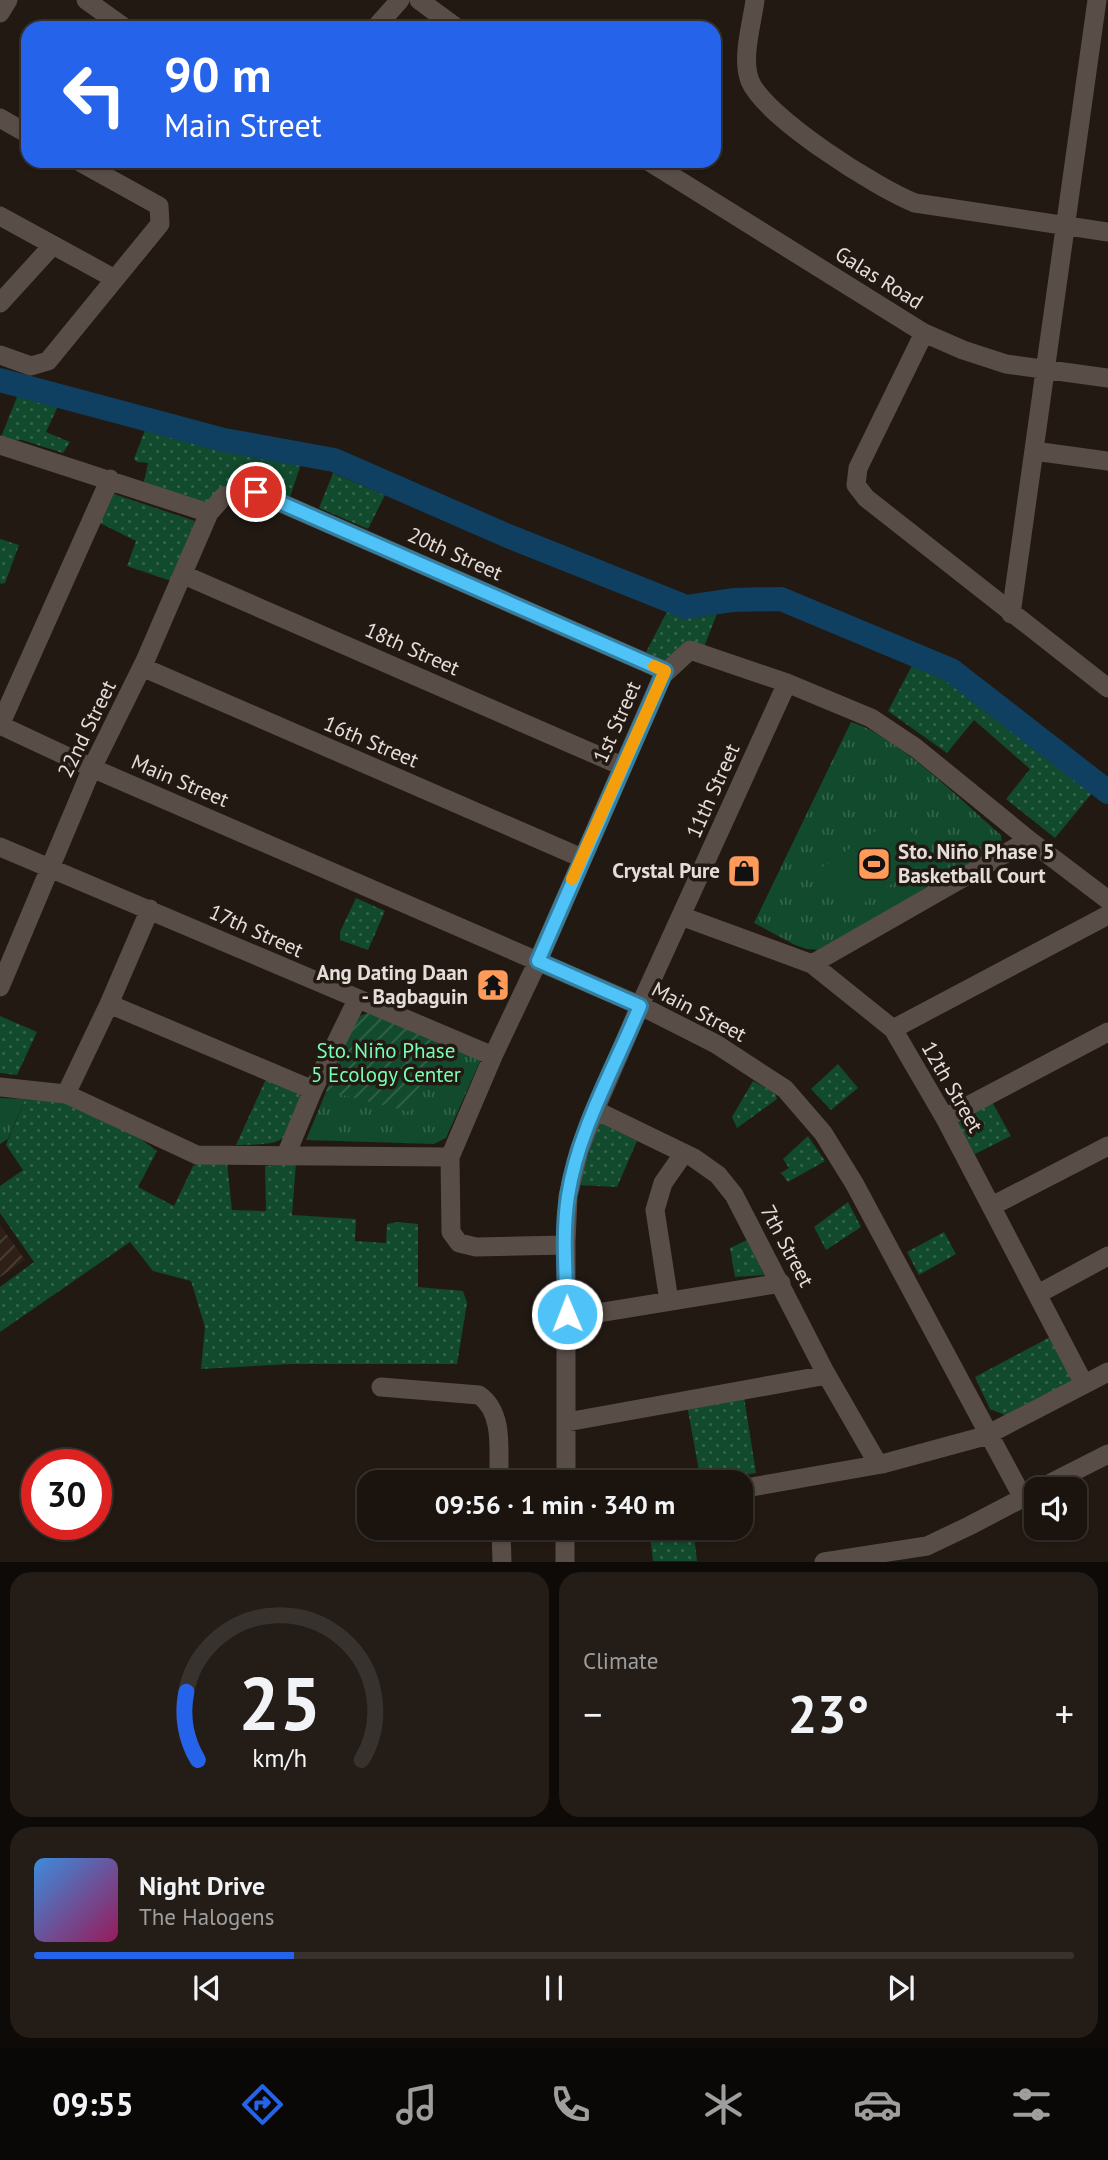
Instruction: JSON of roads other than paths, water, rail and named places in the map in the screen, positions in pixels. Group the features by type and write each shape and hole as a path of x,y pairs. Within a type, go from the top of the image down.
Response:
{"street":[{"path":"0,13 8,0"},
{"path":"86,0 115,21"},
{"path":"381,21 400,0"},
{"path":"419,0 448,21"},
{"path":"755,0 748,52 749,79 766,103 807,136 895,195 915,203 1108,232"},
{"path":"1011,614 1095,2"},
{"path":"0,118 21,130"},
{"path":"0,355 31,366 48,361 160,223 159,206 91,168"},
{"name":"Galas Road","path":"659,168 924,333 963,350 1006,364 1108,378"},
{"path":"0,216 115,279"},
{"path":"3,296 52,245"},
{"path":"924,333 858,468 856,485 866,498 1108,688"},
{"path":"1,450 110,479 209,513"},
{"path":"1034,451 1108,461"},
{"path":"0,725 110,479"},
{"name":"20th Street","path":"223,496 256,492 665,671"},
{"name":"22nd Street","path":"0,988 92,768 142,667 209,513 223,496"},
{"name":"18th Street","path":"184,575 622,766"},
{"name":"1st Street","path":"450,1157 665,671 690,650 787,683 871,718 916,748 1108,900"},
{"name":"16th Street","path":"142,667 582,858"},
{"name":"11th Street","path":"566,1470 566,1245 568,1196 579,1151 640,1006 787,683"},
{"name":"Main Street","path":"0,725 92,768 640,1006 716,1044 785,1089 823,1133 854,1183 989,1434 1024,1482"},
{"path":"812,964 1029,840"},
{"name":"17th Street","path":"0,847 493,1056"},
{"path":"66,1094 150,909"},
{"path":"893,1030 1108,915"},
{"name":"12th Street","path":"681,916 812,964 893,1030 945,1118 1084,1384"},
{"path":"286,1155 313,1090 357,1000"},
{"path":"109,1004 313,1090"},
{"path":"945,1118 1108,1032"},
{"path":"0,1087 66,1094 197,1155 450,1157 451,1233 459,1244 476,1247 566,1245"},
{"name":"7th Street","path":"594,1110 684,1153 718,1175 734,1195 827,1375 878,1464"},
{"path":"992,1206 1108,1146"},
{"path":"669,1301 655,1210 663,1183 684,1153"},
{"path":"1038,1294 1108,1256"},
{"path":"567,1318 781,1283"},
{"path":"753,1487 878,1464 989,1434 1108,1371"},
{"path":"567,1422 827,1375"},
{"path":"381,1387 479,1395 490,1402 496,1415 498,1470"},
{"path":"1063,1477 1108,1454"},
{"path":"824,1562 927,1546 1024,1497"},
{"path":"501,1540 502,1562"},
{"path":"565,1540 565,1562"}],"waterway":[{"path":"0,380 224,440 334,460 508,536 686,607 733,600 781,599 951,670 1108,792"}],"place":[{"name":"Sto. Niño Phase 5 Basketball Court","path":"874,864"},
{"name":"Crystal Pure","path":"744,871"},
{"name":"Ang Dating Daan - Bagbaguin","path":"493,985"}],"park label":[{"name":"Sto. Niño Phase 5 Ecology Center","path":"386,1063"}]}
